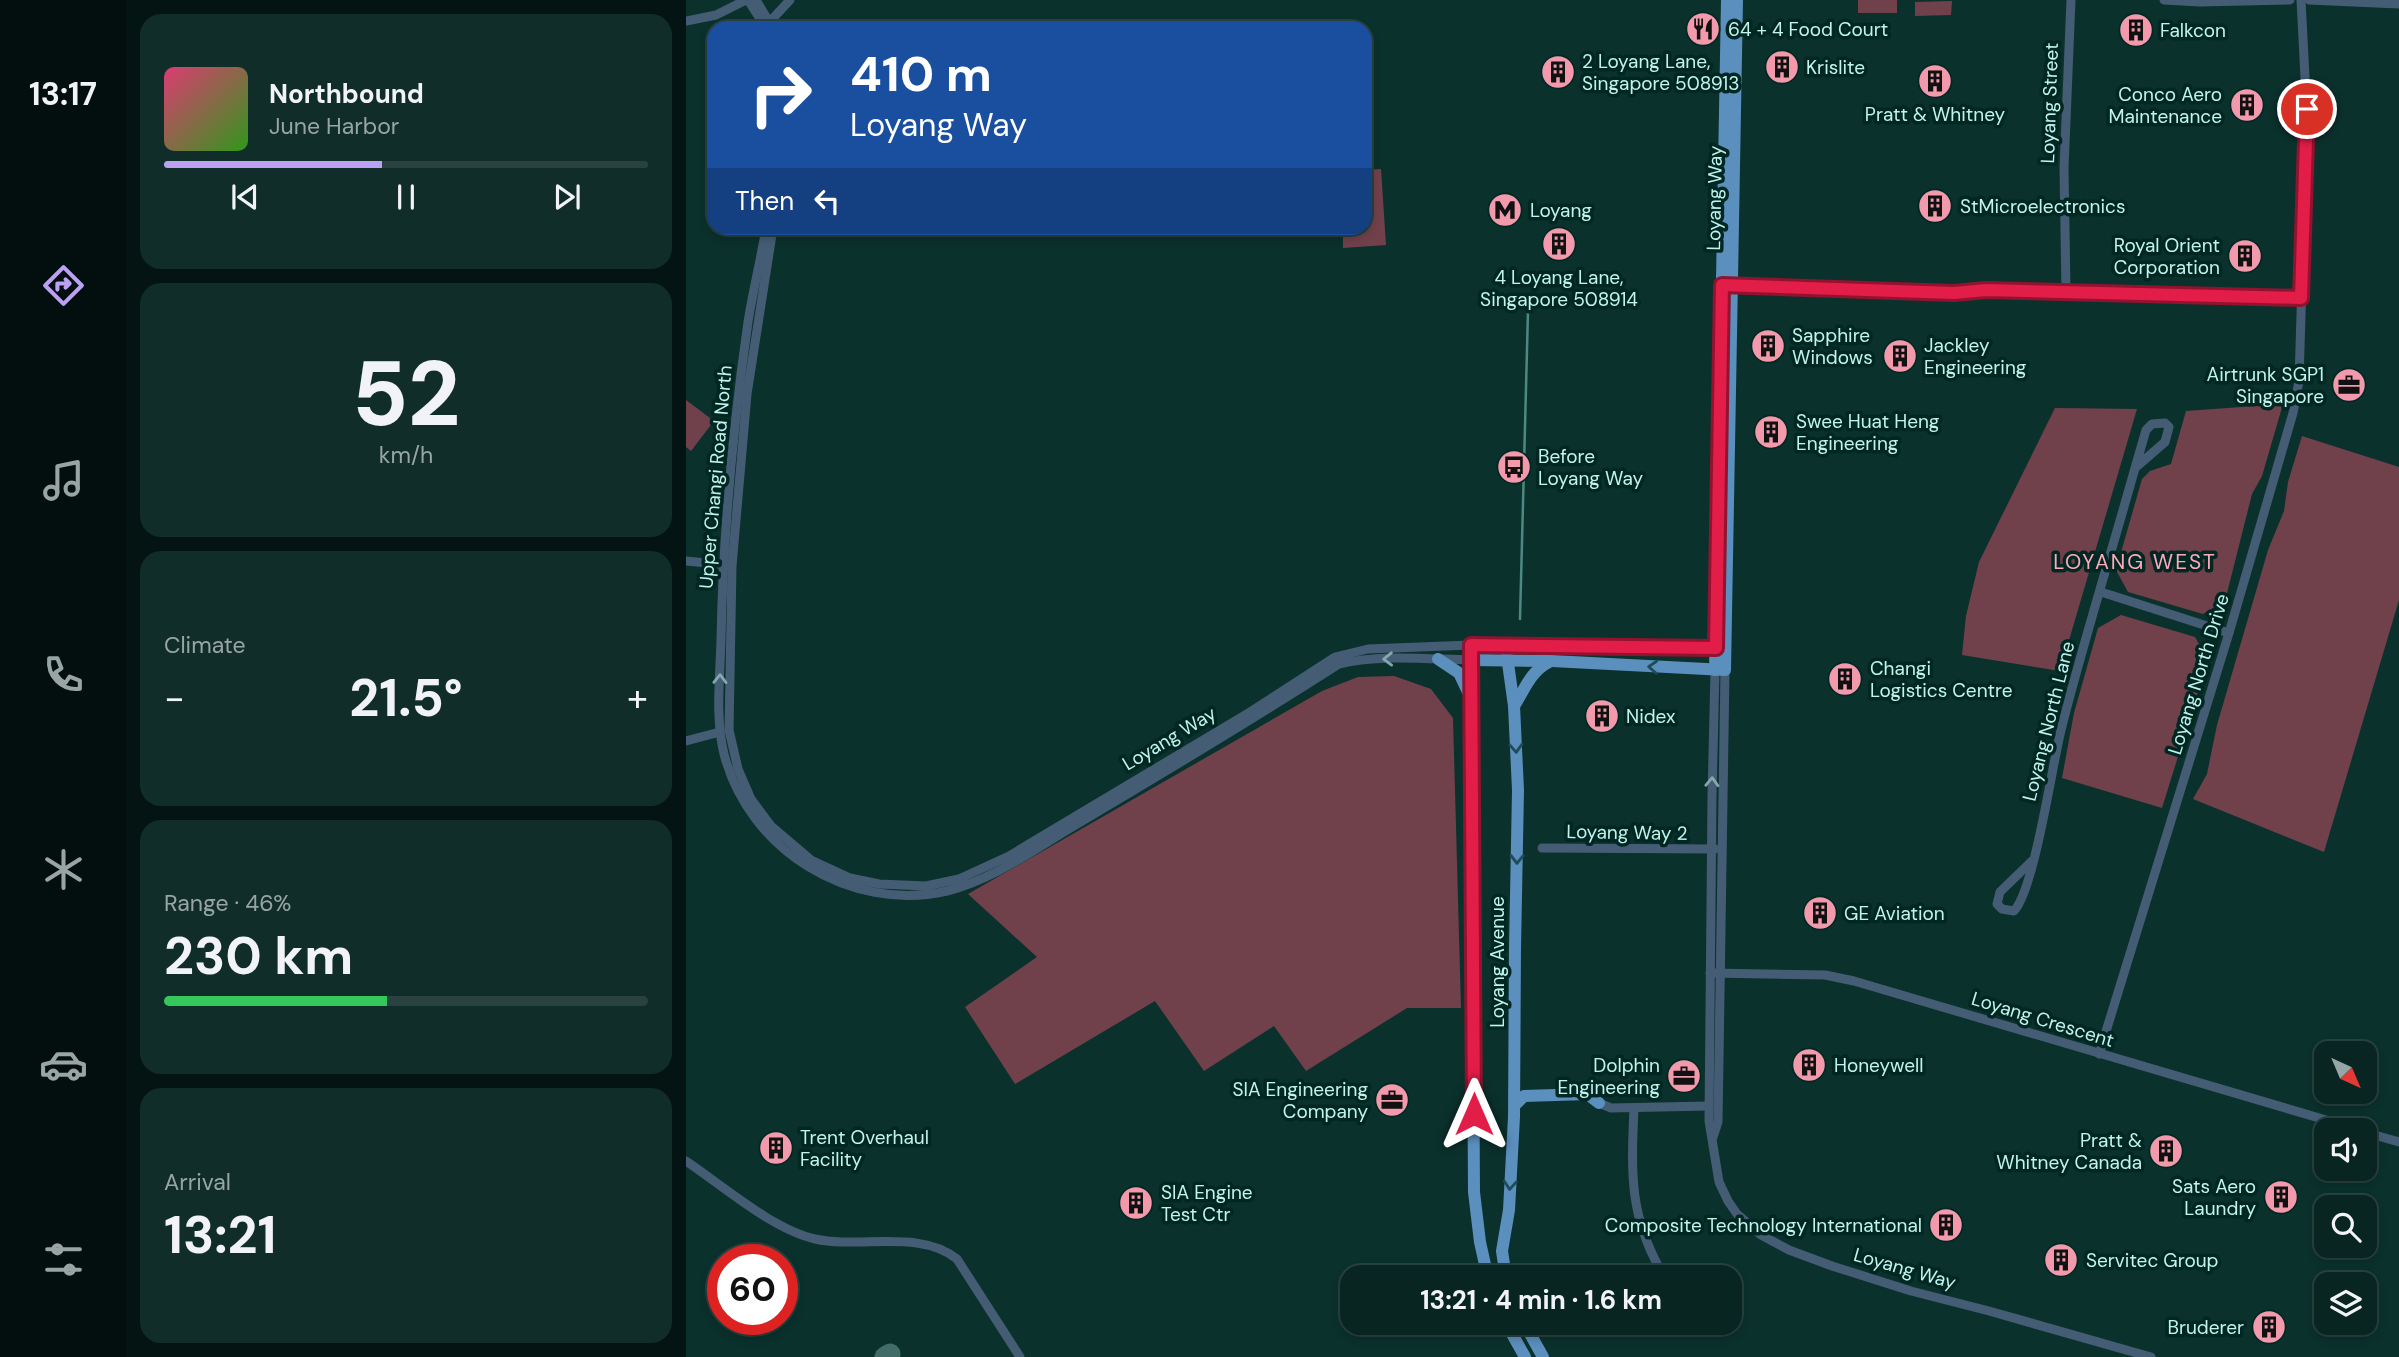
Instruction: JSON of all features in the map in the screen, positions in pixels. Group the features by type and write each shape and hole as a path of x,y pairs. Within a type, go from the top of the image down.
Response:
{"main road":[{"name":"Loyang Way","path":"1470,660 1552,661 1720,670 1727,285 1727,0"},
{"name":"Loyang Way","path":"1727,285 1737,0"},
{"name":"Loyang Way","path":"1471,645 1721,648"},
{"name":"Loyang Avenue","path":"1471,645 1474,1192 1485,1265"},
{"name":"Loyang Avenue","path":"1504,1265 1502,1251 1509,1210 1515,1105 1518,790 1514,706 1506,645"},
{"path":"1438,659 1459,673 1470,699"},
{"path":"1514,706 1531,676 1552,661"},
{"path":"1515,1105 1524,1096 1587,1094 1600,1103"},
{"path":"1513,1335 1525,1357"},
{"path":"1531,1335 1543,1357"}],"street":[{"path":"686,22 716,15 747,0 764,21"},
{"path":"756,0 766,21"},
{"path":"772,21 790,0"},
{"name":"Loyang Street","path":"2066,292 2063,168 2071,0"},
{"path":"2164,0 2290,0"},
{"name":"Loyang North Drive","path":"2099,1054 2229,634 2293,413 2299,381 2307,116 2301,0"},
{"path":"2309,0 2399,5"},
{"name":"Upper Changi Road North","path":"722,746 725,731 727,566 749,319 765,235"},
{"name":"Upper Changi Road North","path":"727,566 747,394 772,235"},
{"path":"1727,285 1954,293 1986,290 2301,298"},
{"name":"Loyang North Lane","path":"2033,860 2000,892 1997,904 2001,909 2014,911 2021,904 2033,860 2062,727 2101,592 2135,468 2146,430 2152,424 2165,423 2169,427 2165,442 2135,468"},
{"path":"686,561 727,566"},
{"path":"2101,592 2229,634"},
{"name":"Loyang Way","path":"725,731 737,769 751,799 771,826 800,852 838,873 864,882 926,886 960,879 1009,856 1250,712 1335,657 1368,649 1471,645"},
{"name":"Loyang Way","path":"722,746 729,771 745,803 768,834 797,860 822,875 863,890 892,894 932,893 957,888 997,871 1191,757 1339,664 1371,660 1470,660"},
{"name":"Loyang Way","path":"1720,670 1721,844 1709,1106 1719,1182 1728,1201 1747,1224 1774,1242 1832,1266 1911,1292 2151,1357"},
{"name":"Loyang Way","path":"1713,1138 1717,1097 1712,850 1720,670"},
{"path":"686,741 725,731"},
{"path":"1712,850 1721,844"},
{"name":"Loyang Way 2","path":"1542,848 1712,850"},
{"name":"Loyang Crescent","path":"1715,973 1825,975 1854,981 2318,1118"},
{"path":"1600,1103 1611,1108 1709,1106 1717,1097"},
{"path":"1709,1106 1717,1117"},
{"path":"1634,1108 1633,1190 1648,1248 1658,1265"},
{"name":"Loyang Crescent","path":"2377,1135 2399,1142"},
{"path":"686,1161 775,1223 793,1232 815,1239 841,1242 922,1242 946,1250 957,1259 1020,1357"}],"shaded area":[{"path":"1858,0 1897,0 1897,13 1858,13"},
{"path":"1952,1 1951,15 1915,16 1915,2"},
{"path":"1381,169 1386,245 1343,248 1343,235 1372,235 1372,170"},
{"path":"686,400 714,421 691,451 686,447"},
{"path":"2283,404 2262,476 2252,494 2225,601 2203,614 2128,592 2116,570 2142,479 2150,471 2171,464 2186,411"},
{"path":"2055,408 2137,409 2060,671 1962,655 1966,616 1979,562"},
{"path":"2302,436 2399,467 2399,600 2324,852 2193,799 2207,774 2217,725 2268,550 2284,511 2288,482"},
{"path":"2121,615 2195,637 2208,660 2162,808 2062,778 2074,713 2098,628"},
{"path":"1394,676 1431,689 1453,718 1461,1008 1407,1008 1306,1071 1274,1026 1204,1071 1155,1001 1015,1084 965,1007 1037,957 968,894 1322,691 1358,677"}],"waterway":[{"path":"1520,619 1528,311"}],"taxiway":[{"path":"885,1357 890,1354"}],"place":[{"name":"64 + 4 Food Court","path":"1703,29"},
{"name":"Falkcon","path":"2136,30"},
{"name":"Krislite","path":"1782,67"},
{"name":"2 Loyang Lane, Singapore 508913","path":"1558,72"},
{"name":"Pratt & Whitney","path":"1935,81"},
{"name":"Conco Aero Maintenance","path":"2247,105"},
{"name":"StMicroelectronics","path":"1935,206"},
{"name":"Loyang","path":"1505,210"},
{"name":"4 Loyang Lane, Singapore 508914","path":"1559,244"},
{"name":"Royal Orient Corporation","path":"2245,256"},
{"name":"Sapphire Windows","path":"1768,346"},
{"name":"Jackley Engineering","path":"1900,356"},
{"name":"Airtrunk SGP1 Singapore","path":"2349,385"},
{"name":"Swee Huat Heng Engineering","path":"1771,432"},
{"name":"Before Loyang Way","path":"1514,467"},
{"name":"Changi Logistics Centre","path":"1845,679"},
{"name":"Nidex","path":"1602,716"},
{"name":"GE Aviation","path":"1820,913"},
{"name":"Honeywell","path":"1809,1065"},
{"name":"Dolphin Engineering","path":"1684,1076"},
{"name":"SIA Engineering Company","path":"1392,1100"},
{"name":"Trent Overhaul Facility","path":"776,1148"},
{"name":"Pratt & Whitney Canada","path":"2166,1151"},
{"name":"Sats Aero Laundry","path":"2281,1197"},
{"name":"SIA Engine Test Ctr","path":"1136,1203"},
{"name":"Composite Technology International","path":"1946,1225"},
{"name":"Servitec Group","path":"2061,1260"},
{"name":"Bruderer","path":"2269,1327"}],"district":[{"name":"LOYANG WEST","path":"2135,562"}],"route":[{"path":"1474,1114 1471,645 1716,648 1722,285 1954,293 1986,290 2301,298 2307,109"}]}
